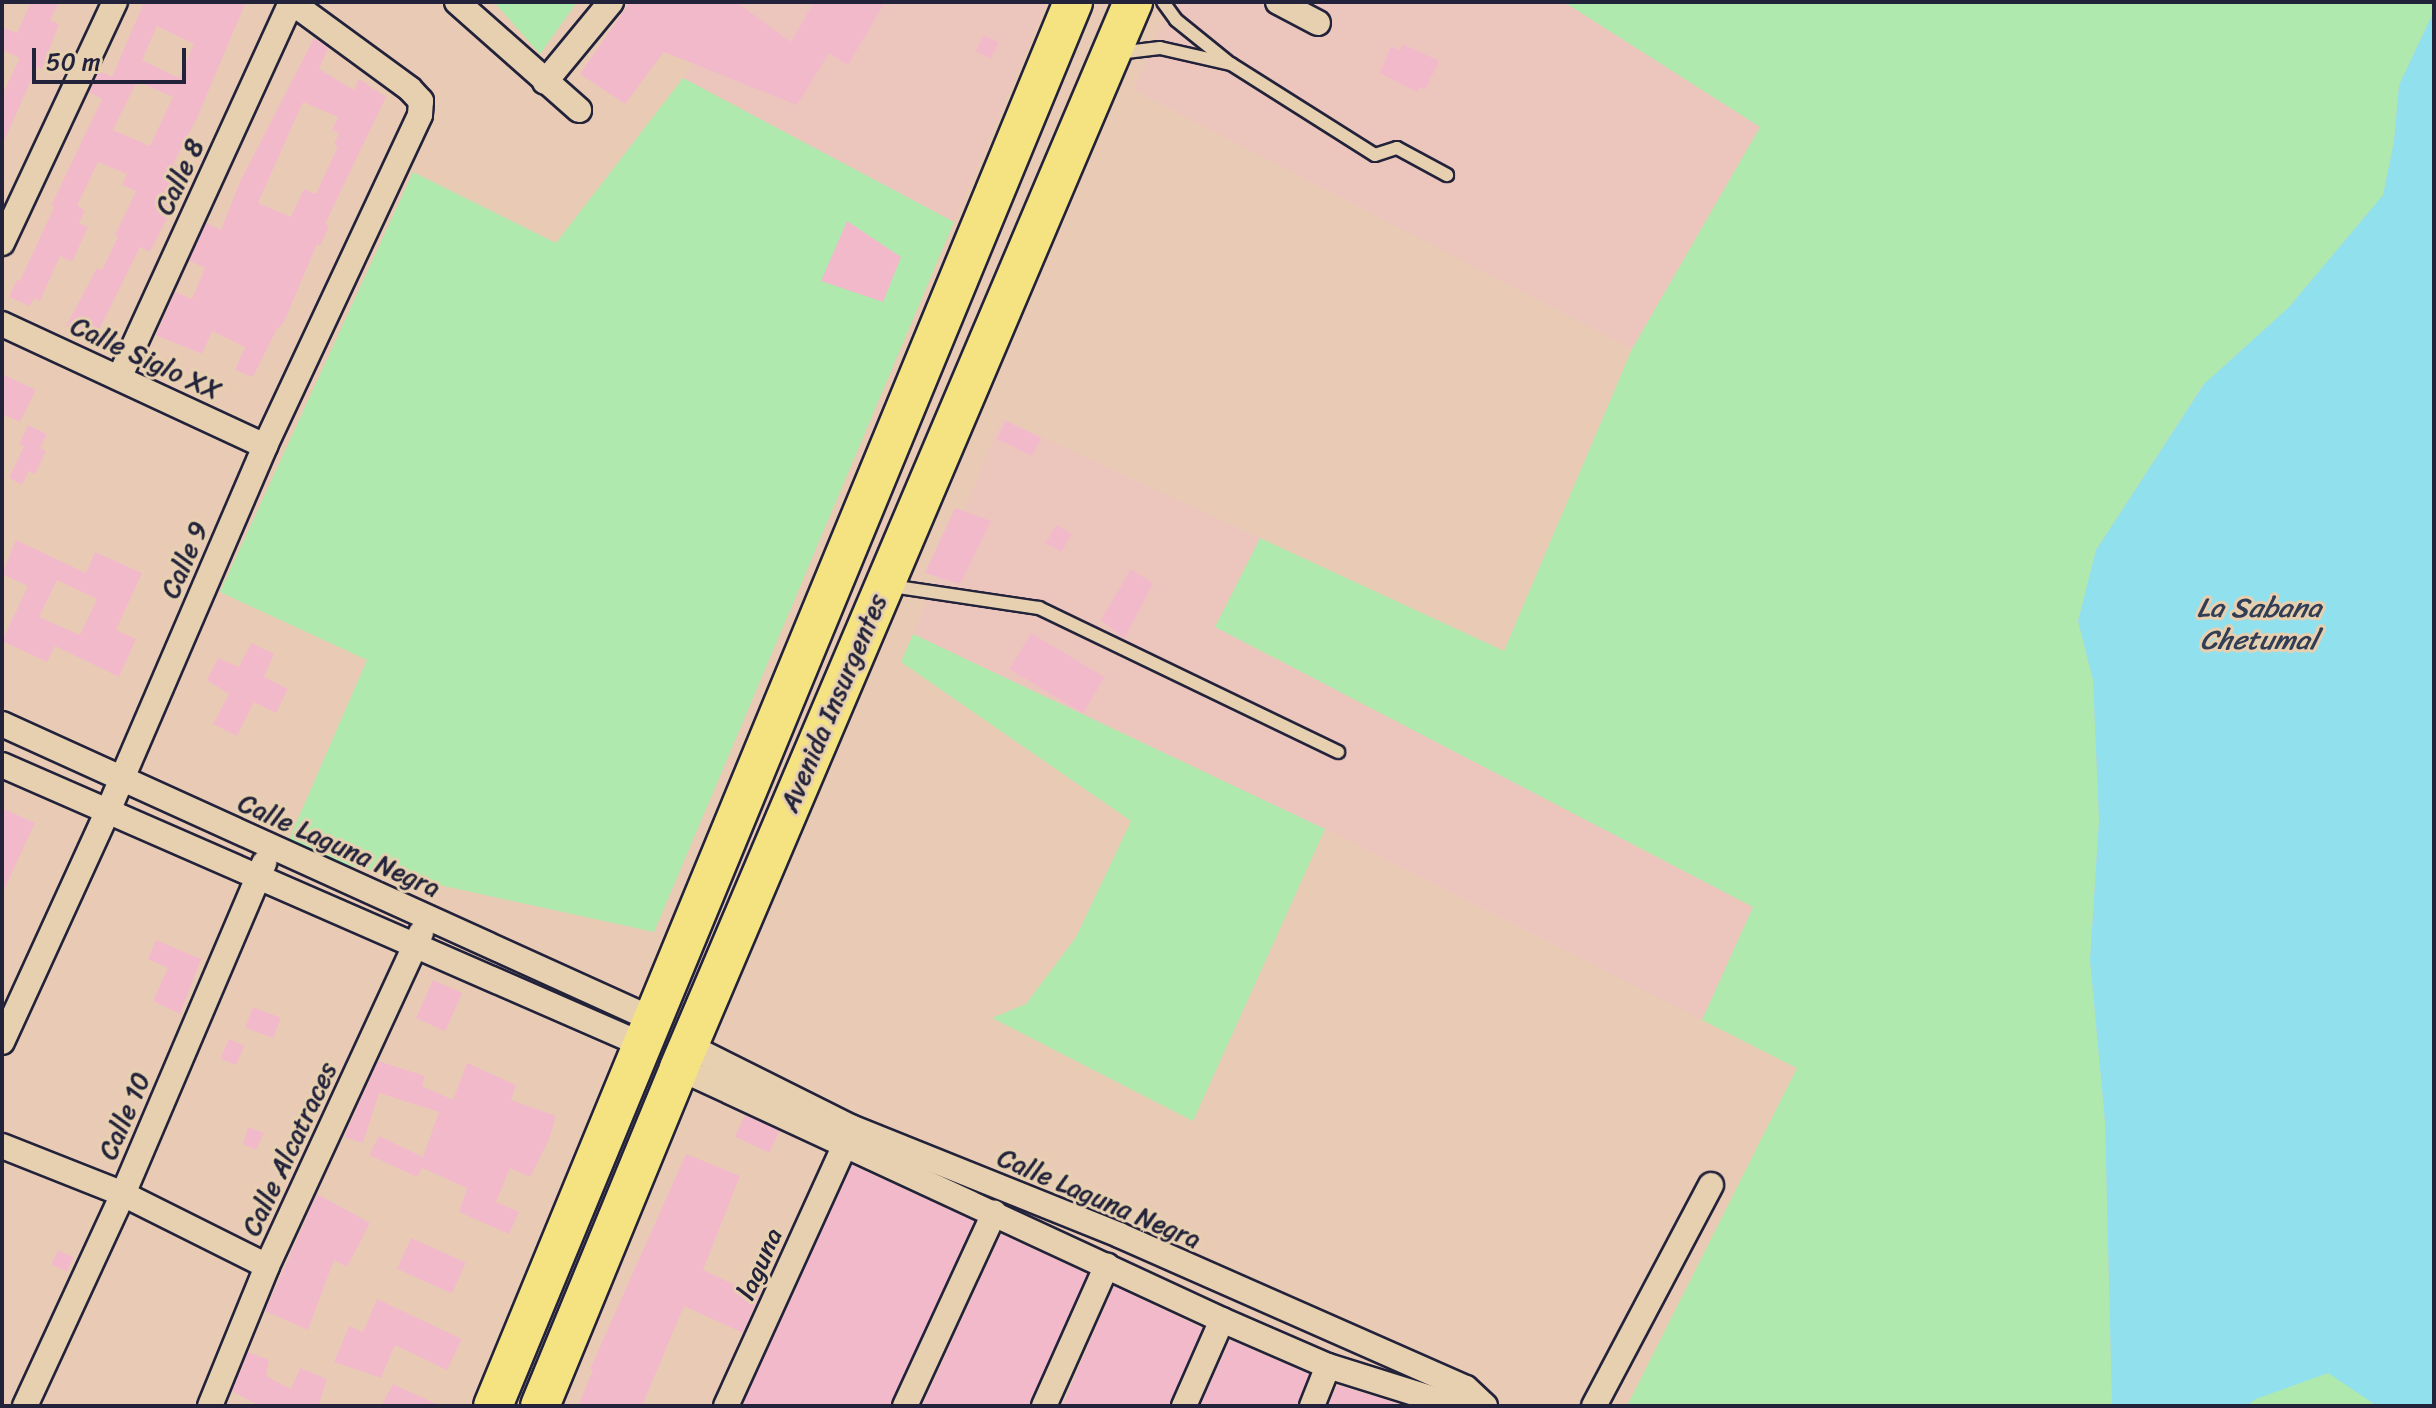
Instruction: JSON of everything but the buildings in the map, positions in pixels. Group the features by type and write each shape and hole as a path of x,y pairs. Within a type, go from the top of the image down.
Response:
{"main road":[{"name":"Avenida Insurgentes","path":"493,1406 1073,2"},
{"name":"Avenida Insurgentes","path":"540,1406 684,1057 1133,2"},
{"path":"839,566 884,585"},
{"path":"732,830 773,848"}],"street":[{"path":"2,243 115,2"},
{"name":"Calle 9","path":"2,1042 108,811 265,446 420,115 421,101 291,2"},
{"name":"Calle 8","path":"120,376 291,2"},
{"path":"457,2 579,110"},
{"path":"545,82 611,2"},
{"path":"1278,2 1318,23"},
{"name":"Calle Siglo XX","path":"2,324 120,376 265,446"},
{"name":"Calle Laguna Negra","path":"2,724 427,917 648,1033"},
{"path":"2,765 415,946 648,1033"},
{"name":"Calle 10","path":"25,1406 123,1194 272,847"},
{"name":"Calle Alcatraces","path":"210,1406 267,1266 427,917"},
{"name":"Calle Laguna Negra","path":"684,1057 845,1145 1222,1320 1328,1366 1455,1406"},
{"name":"Calle Laguna Negra","path":"684,1057 1119,1235 1466,1388 1485,1406"},
{"name":"laguna","path":"726,1406 845,1145"},
{"path":"2,1146 123,1194 267,1266"},
{"path":"1594,1406 1711,1185"},
{"path":"905,1406 994,1213"},
{"path":"1044,1406 1107,1265"},
{"path":"1184,1406 1222,1320"},
{"path":"1312,1406 1328,1366"}],"lane":[{"path":"1163,2 1176,20 1231,64 1375,155 1397,148 1447,175"},
{"path":"1111,54 1160,48 1231,64"},
{"path":"884,585 1039,608 1338,752"}],"shaded area":[{"path":"741,2 1047,2 954,222 683,78"},
{"path":"1172,2 1564,2 1760,127 1632,349 1133,90"},
{"path":"1002,418 1260,538 1215,627 1753,907 1702,1020 1325,829 913,634"}],"green space":[{"path":"494,2 577,2 540,54"},
{"path":"1564,2 2434,2 2434,11 2399,85 2394,141 2383,195 2289,307 2203,385 2096,550 2078,621 2093,680 2099,820 2090,960 2105,1122 2112,1406 1627,1406 1797,1068 1702,1020 1753,907 1215,627 1260,538 1504,651 1632,349 1760,127"},
{"path":"683,78 954,222 654,932 284,851 367,660 220,592 413,172 556,243"},
{"path":"913,634 1325,829 1193,1121 992,1018 1026,1004 1076,937 1131,821 901,662"},
{"path":"2328,1372 2377,1406 2246,1406 2255,1399"}],"water":[{"name":"La Sabana Chetumal","path":"2434,11 2434,1406 2377,1406 2328,1373 2256,1399 2246,1406 2112,1406 2105,1122 2090,960 2099,820 2093,680 2078,621 2096,550 2204,384 2289,307 2383,195 2394,141 2399,85"}]}
